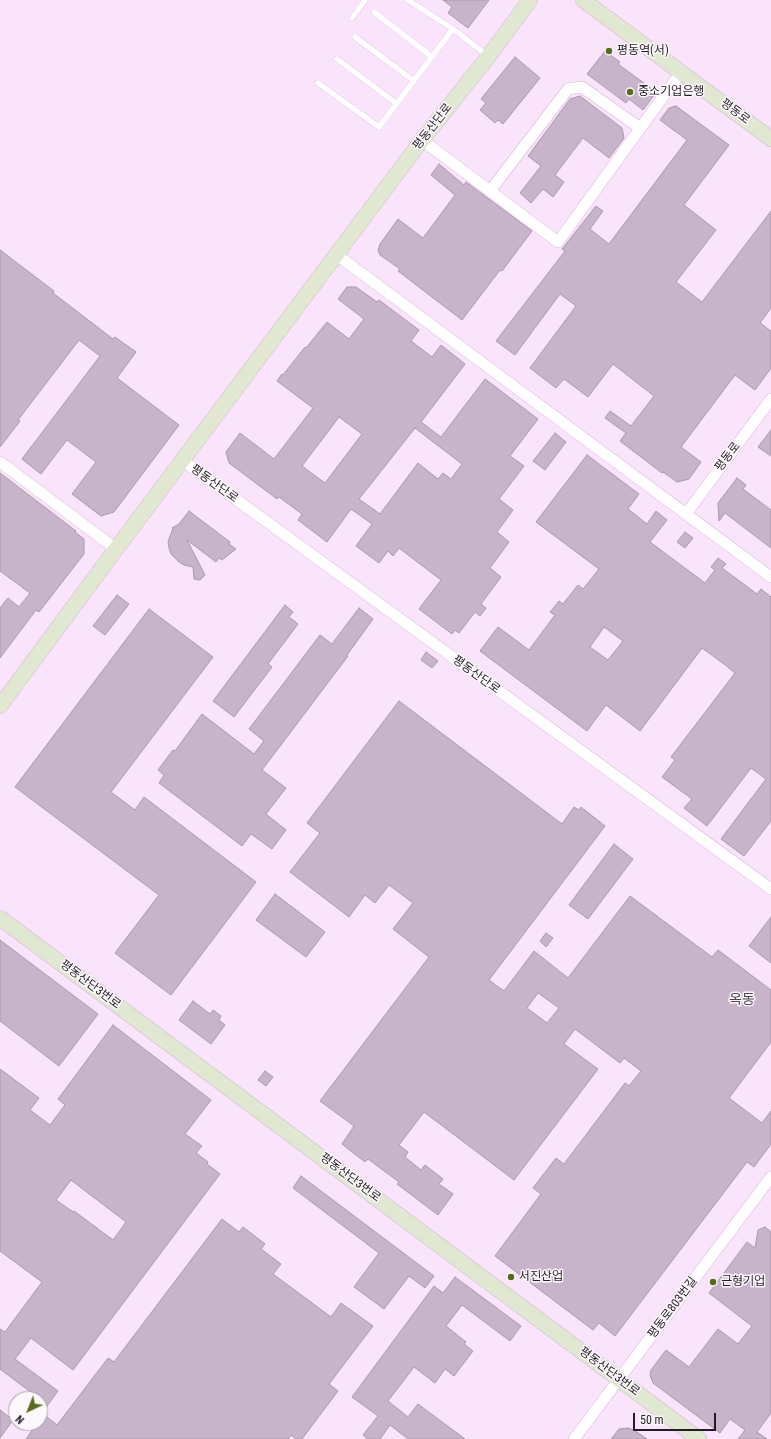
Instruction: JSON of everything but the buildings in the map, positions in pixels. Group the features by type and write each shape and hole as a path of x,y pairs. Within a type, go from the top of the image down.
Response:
{"street":[{"name":"평동산단로","path":"0,706 422,140 488,57 530,0"},
{"name":"평동로","path":"583,0 771,139"},
{"path":"422,140 558,242 681,72"},
{"path":"490,191 568,90 582,88 640,128"},
{"path":"337,255 771,578"},
{"name":"평동로","path":"686,514 771,399"},
{"name":"평동산단로","path":"182,460 771,889"},
{"path":"0,462 116,549"},
{"name":"평동산단3번로","path":"0,918 699,1439"},
{"name":"평동로803번길","path":"574,1439 620,1380 771,1176"}],"lane":[{"path":"352,18 365,0"},
{"path":"408,0 415,2 453,29 488,57"},
{"path":"374,12 432,57"},
{"path":"318,83 379,127 453,29"},
{"path":"355,37 414,81"},
{"path":"337,59 397,104"}],"place":[{"name":"평동역(서)","path":"609,51"},
{"name":"중소기업은행","path":"630,92"},
{"name":"서진산업","path":"511,1277"},
{"name":"근형기업","path":"713,1282"}],"district":[{"name":"옥동","path":"742,1000"}]}
